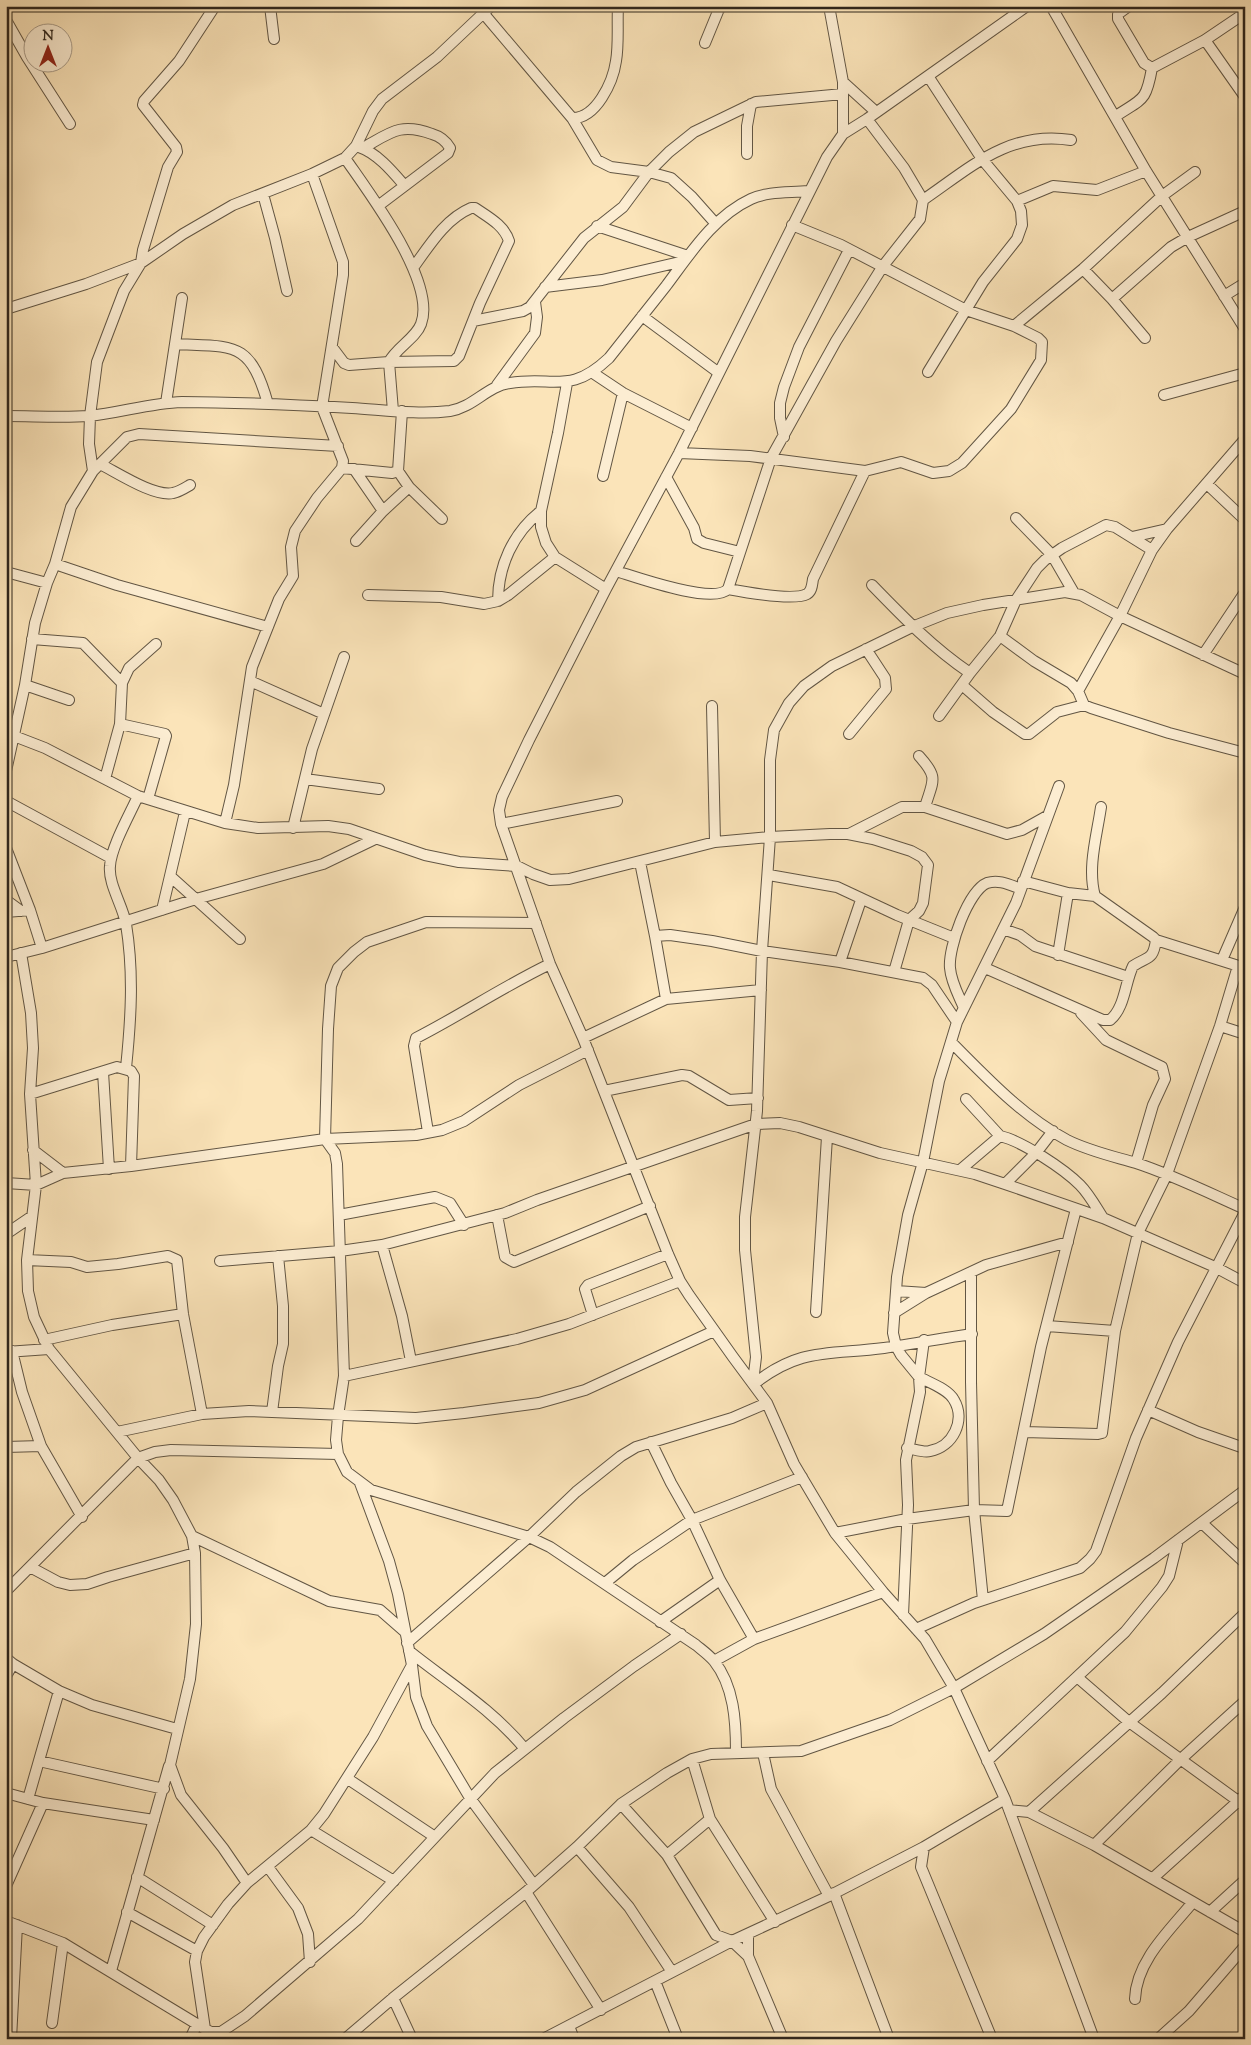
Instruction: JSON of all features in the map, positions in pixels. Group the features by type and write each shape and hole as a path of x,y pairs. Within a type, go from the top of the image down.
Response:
{"street":[{"path":"96,468 89,444 90,416 97,362 124,291 141,263 143,250 168,167 177,152 176,147 143,105 144,101 179,61 215,6"},
{"path":"270,6 274,39"},
{"path":"572,118 581,119 592,111 612,76 616,61 618,6"},
{"path":"705,44 719,10 723,6"},
{"path":"829,6 842,82 842,134"},
{"path":"1027,6 867,120 842,134 826,157 692,428 606,589 529,740 502,797 499,810 501,824 550,964 588,1050 680,1281 714,1331 767,1402 794,1464 835,1533 925,1640 954,1688 1005,1799 1094,2039"},
{"path":"1051,6 1146,170 1245,329"},
{"path":"1129,6 1118,14 1118,19 1144,63 1152,68"},
{"path":"359,147 373,111 382,99 437,57 488,10 572,118 597,160 611,167 649,172 671,178 692,197 716,224"},
{"path":"1152,68 1205,40 1245,13"},
{"path":"6,20 27,57 70,124"},
{"path":"1205,40 1245,98"},
{"path":"1116,116 1144,97 1148,90 1152,68"},
{"path":"928,76 982,159 1017,201 1022,211 1022,225 1017,239 983,282 928,372"},
{"path":"842,82 876,112"},
{"path":"473,320 523,311 535,302 584,238 623,207 649,172 669,152 694,132 727,118 751,104 843,94"},
{"path":"747,154 747,126 751,104"},
{"path":"728,589 771,458 836,341 883,266 920,219 923,200 904,168 867,120"},
{"path":"6,309 86,284 141,263 183,234 233,205 312,174 346,158 359,147 404,128 417,128 437,135 447,143 450,148 448,153 378,206"},
{"path":"923,200 1001,148 1052,137 1071,140"},
{"path":"359,147 392,170 404,186"},
{"path":"346,158 390,224 413,268 423,301 421,325 392,356 389,362 398,411 398,471 409,487 442,518"},
{"path":"1017,201 1053,186 1097,190 1146,170"},
{"path":"1014,326 1083,269 1162,196 1195,172"},
{"path":"225,823 256,655 279,599 293,576 291,548 295,531 342,468 343,461 322,407 343,275 343,262 312,174"},
{"path":"497,385 513,382 567,382 593,373 609,358 686,259 716,224 732,209 753,198 770,194 808,191"},
{"path":"263,194 276,238 287,291"},
{"path":"332,347 344,363 349,365 454,361 459,356 473,320 509,241 503,229 475,208 468,209 447,225 428,246 413,268"},
{"path":"1112,299 1171,247 1188,237 1245,212"},
{"path":"679,453 771,458 865,471 900,462 933,473 949,471 962,463 1011,409 1041,360 1042,342 1038,338 1014,326 966,310 883,266 792,225"},
{"path":"597,226 686,259"},
{"path":"784,437 780,418 780,403 784,387 799,347 850,250"},
{"path":"545,287 602,280 686,259"},
{"path":"1083,269 1112,299 1145,338"},
{"path":"1224,296 1245,283"},
{"path":"166,403 182,298"},
{"path":"6,416 90,416 137,406 166,403 268,404 398,411 449,411 466,407 497,385 535,333 537,317 535,302"},
{"path":"642,316 719,373"},
{"path":"175,344 228,347 239,352 261,378 268,404"},
{"path":"593,373 623,393 692,428"},
{"path":"1164,395 1245,373"},
{"path":"567,382 541,511 541,527 546,543 555,557 606,589"},
{"path":"603,476 623,393"},
{"path":"6,771 10,732 24,685 32,639 46,583 55,564 71,507 96,468 127,437 138,434 338,446"},
{"path":"1078,691 1120,616 1152,550 1245,439"},
{"path":"96,468 163,494 174,493 190,485"},
{"path":"342,468 392,474 398,471"},
{"path":"354,469 383,511"},
{"path":"616,571 664,587 693,592 719,594 728,589 765,594 797,596 806,594 811,590 813,580 865,471"},
{"path":"666,478 694,528 697,539 704,543 740,552"},
{"path":"1207,484 1245,520"},
{"path":"356,541 383,511 409,487"},
{"path":"498,601 499,577 506,556 528,522 541,511"},
{"path":"1016,518 1052,555 1074,593"},
{"path":"939,716 1000,636 1016,600 1037,568 1052,555 1106,525 1115,527 1152,550"},
{"path":"1132,537 1167,530"},
{"path":"368,595 441,597 484,604 498,601 521,586 555,557"},
{"path":"55,564 117,585 268,627"},
{"path":"6,572 46,583"},
{"path":"872,585 912,627 951,660 970,673"},
{"path":"1203,655 1244,590"},
{"path":"753,1383 756,1357 744,1250 744,1217 758,1098 762,951 769,875 770,760 774,730 789,703 804,686 832,666 912,627 947,613 1065,592 1074,593 1245,674"},
{"path":"1000,636 1034,661 1071,683 1078,691 1084,705"},
{"path":"32,639 83,643 122,683"},
{"path":"105,779 120,724 122,683 129,668 156,644"},
{"path":"849,734 886,689 884,678 866,650"},
{"path":"293,828 324,714 344,657"},
{"path":"250,682 324,714"},
{"path":"24,685 69,700"},
{"path":"962,685 993,712 1025,734 1029,734 1056,712 1084,705 1169,733 1245,753"},
{"path":"712,706 715,842"},
{"path":"120,724 153,730 166,736 143,798 110,858 109,871 126,922 132,984 132,1007 126,1068"},
{"path":"10,732 143,798 225,823 258,828 328,826 349,829 375,840 425,855 459,862 517,866 550,880 569,879 715,842 770,837 848,834 873,839 911,851 926,861 928,865 923,903 919,911 909,920 894,972"},
{"path":"920,756 932,770 933,775 925,807"},
{"path":"305,779 379,789"},
{"path":"907,1448 930,1452 951,1440 958,1427 957,1409 954,1399 941,1389 919,1377 896,1346 893,1333 896,1291 908,1215 923,1162 939,1081 957,1022 1003,929 1022,885 1059,786"},
{"path":"6,801 110,858"},
{"path":"501,824 616,801"},
{"path":"848,834 902,807 925,807 1008,834 1022,830 1047,816"},
{"path":"1095,896 1092,887 1092,863 1101,807"},
{"path":"162,910 185,812"},
{"path":"6,957 42,948 196,899 324,864 375,840"},
{"path":"6,848 25,911 42,948"},
{"path":"640,862 666,1000"},
{"path":"769,875 837,887 861,900 954,938"},
{"path":"170,876 240,939"},
{"path":"964,1008 950,967 954,938 973,895 980,887 989,883 1001,882 1095,896 1156,940 1241,967 1167,1174 1138,1234 1115,1331 1102,1433 1024,1432"},
{"path":"1058,955 1068,893"},
{"path":"6,900 25,911"},
{"path":"840,962 861,900"},
{"path":"1222,960 1245,907"},
{"path":"6,912 25,911"},
{"path":"536,924 426,922 367,942 338,968 331,986 325,1139 335,1153 336,1158 339,1215 344,1376 336,1440 338,1454 347,1472 371,1490 529,1537 550,1547 586,1573 681,1634 714,1661 729,1691 734,1708 736,1752"},
{"path":"1003,929 1020,935 1035,946 1058,955 1128,977"},
{"path":"655,936 686,937 762,951 840,962 923,978 932,985 957,1022"},
{"path":"985,968 1103,1020 1110,1020 1120,1009 1128,977 1133,966 1151,958 1156,940"},
{"path":"20,953 31,1013 33,1048 30,1094 36,1185 27,1260 28,1291 34,1317 47,1344 173,1500 192,1536 195,1553 195,1633 190,1679 164,1789 110,1971"},
{"path":"428,1132 414,1046 416,1038 485,998 550,964"},
{"path":"583,1038 666,1000 761,990"},
{"path":"1079,1010 1106,1040 1162,1067 1165,1072 1136,1163"},
{"path":"1220,1026 1245,1034"},
{"path":"916,1629 983,1600 1080,1568 1090,1560 1096,1551 1136,1438 1178,1342 1245,1211 1167,1174 1090,1150 1053,1131 1014,1103 950,1042"},
{"path":"6,1184 36,1185 63,1173 131,1166 325,1139 416,1135 442,1130 464,1120 519,1085 588,1050"},
{"path":"30,1094 117,1067 126,1068 131,1071 134,1076 131,1166"},
{"path":"103,1072 109,1168"},
{"path":"604,1091 682,1075 689,1076 728,1100 758,1098"},
{"path":"966,1099 1000,1136 1036,1153 1082,1186 1104,1218"},
{"path":"220,1261 340,1251 382,1244 464,1225 497,1216 756,1124 780,1123 799,1127 880,1153 960,1170 1076,1208 1104,1218 1216,1267 1245,1283"},
{"path":"1005,1184 1036,1153 1053,1131"},
{"path":"960,1170 1000,1136"},
{"path":"816,1312 827,1137"},
{"path":"33,1150 63,1173"},
{"path":"339,1215 435,1197 450,1203 464,1225"},
{"path":"497,1216 505,1257 514,1262 650,1206"},
{"path":"835,1533 906,1519 974,1510 1004,1512 1008,1509 1040,1346 1047,1326 1076,1208"},
{"path":"6,1234 31,1217"},
{"path":"894,1313 926,1293 971,1272 1011,1257 1068,1242"},
{"path":"382,1244 411,1361"},
{"path":"593,1314 585,1292 588,1285 668,1254"},
{"path":"27,1260 71,1262 87,1267 168,1256 174,1258 178,1264 183,1314 202,1414"},
{"path":"272,1412 283,1344 278,1256"},
{"path":"971,1272 974,1510 983,1600"},
{"path":"344,1376 517,1339 593,1314 680,1281"},
{"path":"896,1291 926,1293"},
{"path":"82,1517 41,1446 9,1351 47,1344 112,1326 183,1314"},
{"path":"1047,1326 1115,1331"},
{"path":"117,1432 202,1414 272,1412 416,1418 539,1403 585,1390 714,1331"},
{"path":"753,1383 774,1369 805,1356 896,1346 924,1340 972,1334"},
{"path":"904,1615 908,1504 906,1460 907,1448 918,1410 919,1377 924,1340"},
{"path":"756,1357 774,1369"},
{"path":"408,1647 576,1492 621,1456 636,1447 732,1418 767,1402"},
{"path":"345,2039 393,1998 526,1892 578,1847 621,1804 667,1773 692,1759 711,1754 801,1751 890,1720 954,1688 1044,1634 1243,1492 1244,1447 1198,1432 1148,1410"},
{"path":"651,1442 692,1520 720,1580 754,1639"},
{"path":"6,1447 41,1446"},
{"path":"6,1591 82,1517 138,1458 155,1452 170,1450 338,1454"},
{"path":"604,1583 633,1560 692,1520 802,1477"},
{"path":"360,1483 389,1561 398,1594 412,1665 416,1697 427,1726 470,1798 534,1885"},
{"path":"1202,1522 1245,1563"},
{"path":"192,1536 329,1601 380,1610 404,1631"},
{"path":"987,1761 1126,1632 1169,1576 1178,1540"},
{"path":"30,1567 58,1582 70,1585 87,1584 195,1553"},
{"path":"660,1622 720,1580"},
{"path":"714,1661 754,1639 883,1592"},
{"path":"1029,1812 1130,1722 1245,1613"},
{"path":"6,1921 63,1943 201,2026 212,2032 222,2032 245,2016 310,1962 358,1919 495,1773 634,1666 681,1634"},
{"path":"408,1647 483,1707 525,1749"},
{"path":"6,1676 10,1661 59,1691 92,1705 178,1729"},
{"path":"190,2039 201,2026 195,1962 197,1951 204,1937 228,1904 247,1883 311,1830 324,1814 348,1779 412,1665"},
{"path":"1078,1677 1130,1722 1181,1760 1242,1801 1153,1878"},
{"path":"28,1799 59,1691"},
{"path":"1094,1845 1245,1701"},
{"path":"763,1753 771,1789 832,1894 889,2039"},
{"path":"692,1759 710,1819 775,1922"},
{"path":"39,1761 164,1789"},
{"path":"170,1765 181,1795 223,1848 247,1883"},
{"path":"348,1779 435,1837"},
{"path":"6,1793 43,1803 154,1820"},
{"path":"543,2039 732,1941 775,1922 924,1848 1005,1799"},
{"path":"6,1886 43,1803"},
{"path":"621,1804 667,1855 716,1935 732,1941 748,1956"},
{"path":"1009,1810 1029,1812 1094,1845 1245,1932"},
{"path":"667,1855 710,1819"},
{"path":"311,1830 394,1881"},
{"path":"578,1847 629,1907 672,1972"},
{"path":"924,1848 921,1867 992,2039"},
{"path":"904,1858 921,1867"},
{"path":"268,1866 298,1908 308,1934 310,1962"},
{"path":"137,1877 212,1925"},
{"path":"1210,1912 1245,1880"},
{"path":"526,1892 601,2010"},
{"path":"1135,1999 1135,1984 1142,1965 1193,1902"},
{"path":"127,1912 197,1951"},
{"path":"11,2039 17,1925"},
{"path":"748,1934 748,1956 783,2039"},
{"path":"713,1951 716,1935"},
{"path":"52,2023 63,1943"},
{"path":"1158,2039 1189,2011 1245,1946"},
{"path":"655,1981 678,2039"},
{"path":"393,1998 412,2039"},
{"path":"569,2026 574,2039"}]}
